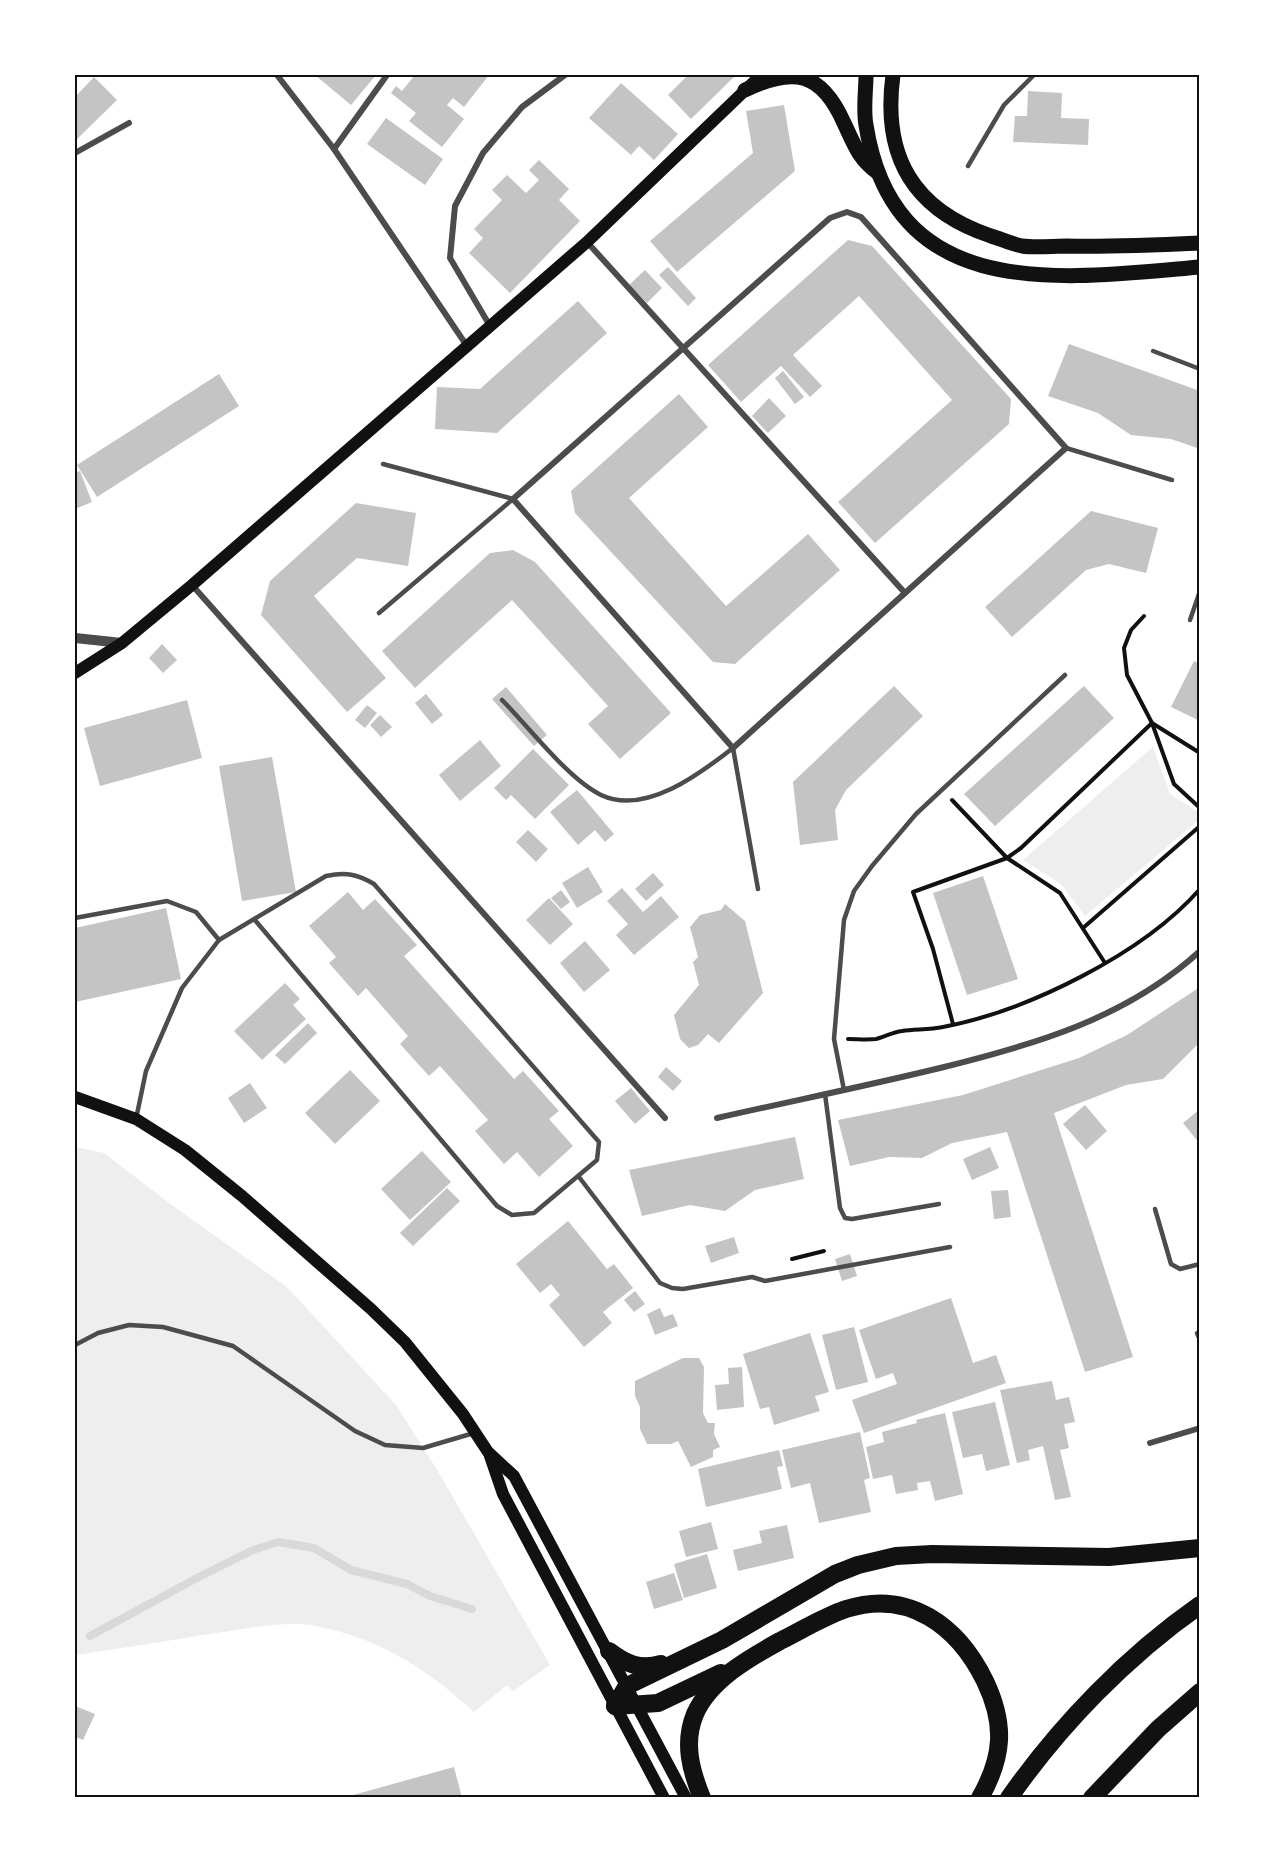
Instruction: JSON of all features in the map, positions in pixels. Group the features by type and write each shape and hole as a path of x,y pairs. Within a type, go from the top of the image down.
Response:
{"highway":[{"path":"615,1706 627,1686 722,1640 835,1574 858,1565 896,1556 971,1553 1109,1557 1200,1548"},
{"path":"615,1706 658,1703 678,1695 828,1616 862,1606 888,1603 910,1607 930,1616 963,1645 986,1684 997,1713 1000,1738 997,1761 980,1798"},
{"path":"1009,1798 1044,1751 1087,1705 1156,1640 1200,1605"},
{"path":"609,1651 622,1661 643,1668 680,1658 722,1640"},
{"path":"702,1798 690,1763 688,1745 696,1713 723,1678 755,1654"},
{"path":"1092,1798 1158,1730 1200,1692"}],"main road":[{"path":"75,673 122,643 192,585 587,242 761,75"},
{"path":"866,75 865,123 877,172 887,195 898,210 928,240 957,257 985,268 1017,274 1108,275 1200,267"},
{"path":"893,75 891,118 897,157 914,188 935,208 963,227 1022,246 1106,247 1200,243"},
{"path":"745,90 771,77 807,78 819,85 844,122 854,149 863,162 877,172"},
{"path":"75,1097 136,1119 185,1150 371,1309 405,1342 488,1452 503,1494 664,1798"},
{"path":"488,1452 514,1476 638,1704 686,1798"}],"street":[{"path":"277,75 334,149 467,346"},
{"path":"334,149 387,75"},
{"path":"490,326 450,258 455,206 483,153 522,107 565,75"},
{"path":"75,153 129,123"},
{"path":"847,212 861,217 1066,448 733,748 513,499 830,218 847,212"},
{"path":"587,242 905,593"},
{"path":"192,585 665,1118"},
{"path":"75,638 122,643"},
{"path":"717,1118 987,1057 1054,1037 1139,997 1180,969 1200,951"},
{"path":"1150,1443 1200,1428"}],"lane":[{"path":"968,166 1004,105 1034,75"},
{"path":"1154,351 1200,369"},
{"path":"1066,448 1172,480"},
{"path":"383,465 513,499"},
{"path":"379,613 513,499"},
{"path":"1190,620 1200,591"},
{"path":"843,1090 834,1039 844,920 854,891 894,840 942,789 1065,675"},
{"path":"502,700 581,782 603,796 627,800 659,794 695,778 733,748 758,889"},
{"path":"136,1119 146,1071 182,988 219,940 254,919 326,876 344,873 360,876 374,885 599,1142 597,1160 534,1213 512,1215 497,1206 254,919"},
{"path":"75,918 167,901 196,912 219,940"},
{"path":"825,1094 840,1208 845,1218 852,1219 939,1204"},
{"path":"579,1177 660,1283 672,1288 683,1289 752,1277 765,1281 950,1247"},
{"path":"1155,1209 1171,1264 1180,1269 1200,1264"},
{"path":"75,1345 98,1333 129,1325 163,1326 232,1346 355,1431 385,1445 423,1448 475,1432"},
{"path":"1197,1333 1200,1340"}],"path":[{"path":"1144,616 1131,630 1125,648 1127,675 1152,723 1174,784 1200,808"},
{"path":"1152,723 1200,753"},
{"path":"953,1024 933,949 913,892 1007,858 1021,848 1152,723"},
{"path":"942,789 1007,858 1060,893 1105,963"},
{"path":"1083,928 1200,826"},
{"path":"834,1039 874,1039 899,1031 953,1024 1041,997 1105,963 1161,924 1200,889"}],"shaded area":[{"path":"1153,747 1170,794 1200,813 1200,819 1085,916 1061,884 1023,860"},
{"path":"75,1147 104,1153 173,1206 287,1287 396,1405 439,1473 550,1665 513,1691 507,1685 474,1712 438,1682 401,1657 361,1638 304,1624 265,1626 75,1655"}],"building":[{"path":"315,75 376,75 351,105"},
{"path":"415,75 489,75 464,107 453,98 447,105 464,119 442,147 409,121 416,113 391,93 396,86 402,91"},
{"path":"688,75 736,75 691,119 668,95"},
{"path":"94,77 117,100 75,141 75,97"},
{"path":"621,83 678,134 654,160 639,146 631,155 589,118"},
{"path":"1028,91 1062,93 1061,118 1089,119 1088,145 1013,142 1015,116 1027,116"},
{"path":"784,105 795,171 677,272 650,241 753,153 746,111"},
{"path":"386,118 443,159 425,185 367,144"},
{"path":"539,160 569,189 559,200 580,221 510,293 469,253 483,238 474,229 502,200 492,190 507,175 526,193 539,180 529,170"},
{"path":"848,240 872,246 1011,399 1009,424 875,543 838,502 952,400 859,296 793,355 822,386 810,397 781,366 741,402 708,365"},
{"path":"668,267 696,298 688,306 659,275"},
{"path":"645,270 662,288 647,303 629,285"},
{"path":"578,301 607,333 497,433 435,429 437,387 480,389"},
{"path":"1069,344 1200,391 1200,449 1171,439 1131,435 1098,413 1048,396"},
{"path":"783,371 804,397 795,404 775,378"},
{"path":"219,374 239,406 97,497 77,465"},
{"path":"679,394 708,427 629,498 726,606 808,534 840,570 735,664 713,662 575,513 571,491"},
{"path":"769,398 786,416 768,433 752,416"},
{"path":"80,471 92,502 75,509 75,473"},
{"path":"356,503 416,513 408,566 357,558 314,596 386,678 347,712 261,615 270,581"},
{"path":"1091,511 1158,528 1146,573 1109,564 1086,570 1012,637 985,607"},
{"path":"513,550 535,562 671,713 620,759 588,724 608,706 512,600 415,688 382,651 490,553"},
{"path":"162,644 177,660 163,673 149,658"},
{"path":"1194,661 1200,664 1200,721 1171,707"},
{"path":"894,686 923,716 846,790 835,810 838,840 800,845 793,782"},
{"path":"1084,686 1114,718 995,826 964,794"},
{"path":"506,687 547,735 534,746 492,699"},
{"path":"426,694 443,715 432,724 415,703"},
{"path":"187,700 202,758 100,786 84,728"},
{"path":"367,705 377,713 365,728 355,720"},
{"path":"380,715 392,727 381,737 370,725"},
{"path":"480,740 501,766 460,801 439,775"},
{"path":"533,749 569,785 535,819 511,795 506,800 494,788"},
{"path":"272,757 296,892 242,901 219,766"},
{"path":"577,790 614,834 605,842 595,830 578,845 550,812"},
{"path":"528,830 548,849 536,862 516,842"},
{"path":"588,867 603,892 577,908 562,883"},
{"path":"653,873 664,885 646,901 635,889"},
{"path":"983,876 1018,979 967,995 933,893"},
{"path":"622,888 643,912 661,896 679,917 634,955 616,935 628,924 607,901"},
{"path":"561,890 570,902 561,909 551,898"},
{"path":"348,892 363,910 375,899 417,945 404,956 514,1079 523,1071 559,1111 549,1119 573,1146 539,1177 517,1152 504,1164 475,1131 488,1120 440,1066 429,1076 400,1044 408,1036 366,988 358,996 329,963 336,957 309,926"},
{"path":"549,898 573,924 550,945 526,920"},
{"path":"725,904 745,921 763,993 719,1043 708,1034 698,1045 689,1048 680,1039 674,1015 699,985 693,962 698,957 690,927 700,915 721,910"},
{"path":"166,908 181,979 75,1002 75,928"},
{"path":"585,941 610,970 584,992 560,963"},
{"path":"285,983 300,999 293,1005 306,1019 262,1060 234,1031"},
{"path":"1200,987 1200,1042 1163,1079 1126,1085 1054,1113 1133,1357 1085,1372 1007,1132 952,1143 922,1158 889,1157 850,1166 838,1120 963,1095 1079,1058 1127,1035"},
{"path":"308,1023 317,1033 285,1064 275,1055"},
{"path":"666,1067 682,1081 673,1091 658,1077"},
{"path":"350,1070 380,1101 335,1144 305,1113"},
{"path":"250,1083 267,1108 244,1123 228,1098"},
{"path":"631,1088 650,1111 635,1124 615,1101"},
{"path":"1085,1105 1107,1131 1086,1150 1063,1124"},
{"path":"1200,1109 1200,1144 1183,1123"},
{"path":"795,1137 804,1179 755,1190 725,1211 690,1205 642,1216 629,1170"},
{"path":"990,1147 999,1168 972,1180 963,1159"},
{"path":"422,1151 451,1182 410,1220 381,1189"},
{"path":"447,1188 460,1201 413,1246 400,1233"},
{"path":"1008,1190 1011,1217 994,1219 991,1191"},
{"path":"568,1221 607,1269 614,1264 633,1288 603,1312 612,1323 584,1347 549,1305 560,1295 551,1284 540,1293 516,1264"},
{"path":"734,1237 739,1253 711,1263 705,1246"},
{"path":"850,1254 857,1276 842,1281 835,1259"},
{"path":"635,1291 645,1304 634,1312 624,1300"},
{"path":"951,1298 973,1363 996,1355 1006,1383 864,1433 852,1400 897,1384 893,1373 876,1379 859,1330"},
{"path":"660,1308 664,1317 673,1314 678,1326 655,1335 647,1314"},
{"path":"854,1327 868,1382 836,1390 822,1335"},
{"path":"810,1333 829,1392 815,1396 820,1411 774,1425 769,1407 760,1409 743,1354"},
{"path":"683,1358 699,1358 704,1367 703,1413 708,1423 715,1423 714,1434 720,1447 713,1450 713,1457 691,1467 678,1441 671,1444 647,1444 640,1429 640,1407 635,1396 635,1381"},
{"path":"742,1367 744,1407 717,1410 715,1385 729,1384 728,1368"},
{"path":"1052,1381 1056,1400 1069,1397 1075,1422 1064,1424 1069,1448 1060,1450 1071,1497 1055,1500 1043,1446 1028,1450 1030,1460 1017,1463 1000,1390"},
{"path":"995,1402 1010,1465 986,1471 982,1454 963,1458 952,1412"},
{"path":"945,1413 963,1494 935,1501 930,1481 917,1483 918,1490 896,1494 892,1475 873,1479 866,1447 884,1442 882,1432"},
{"path":"860,1432 870,1478 864,1480 871,1512 819,1523 810,1483 791,1488 782,1450"},
{"path":"779,1450 783,1466 777,1467 782,1489 706,1507 698,1469"},
{"path":"711,1522 718,1549 686,1557 679,1531"},
{"path":"787,1525 794,1558 738,1571 733,1550 762,1543 759,1531"},
{"path":"707,1554 717,1588 684,1598 674,1564"},
{"path":"674,1573 683,1600 654,1609 646,1582"},
{"path":"75,1706 95,1714 83,1740 75,1737"},
{"path":"454,1767 462,1798 346,1798 346,1797"}],"waterway":[{"path":"90,1636 195,1579 253,1550 278,1542 314,1548 351,1570 407,1584 430,1596 472,1609"}]}
